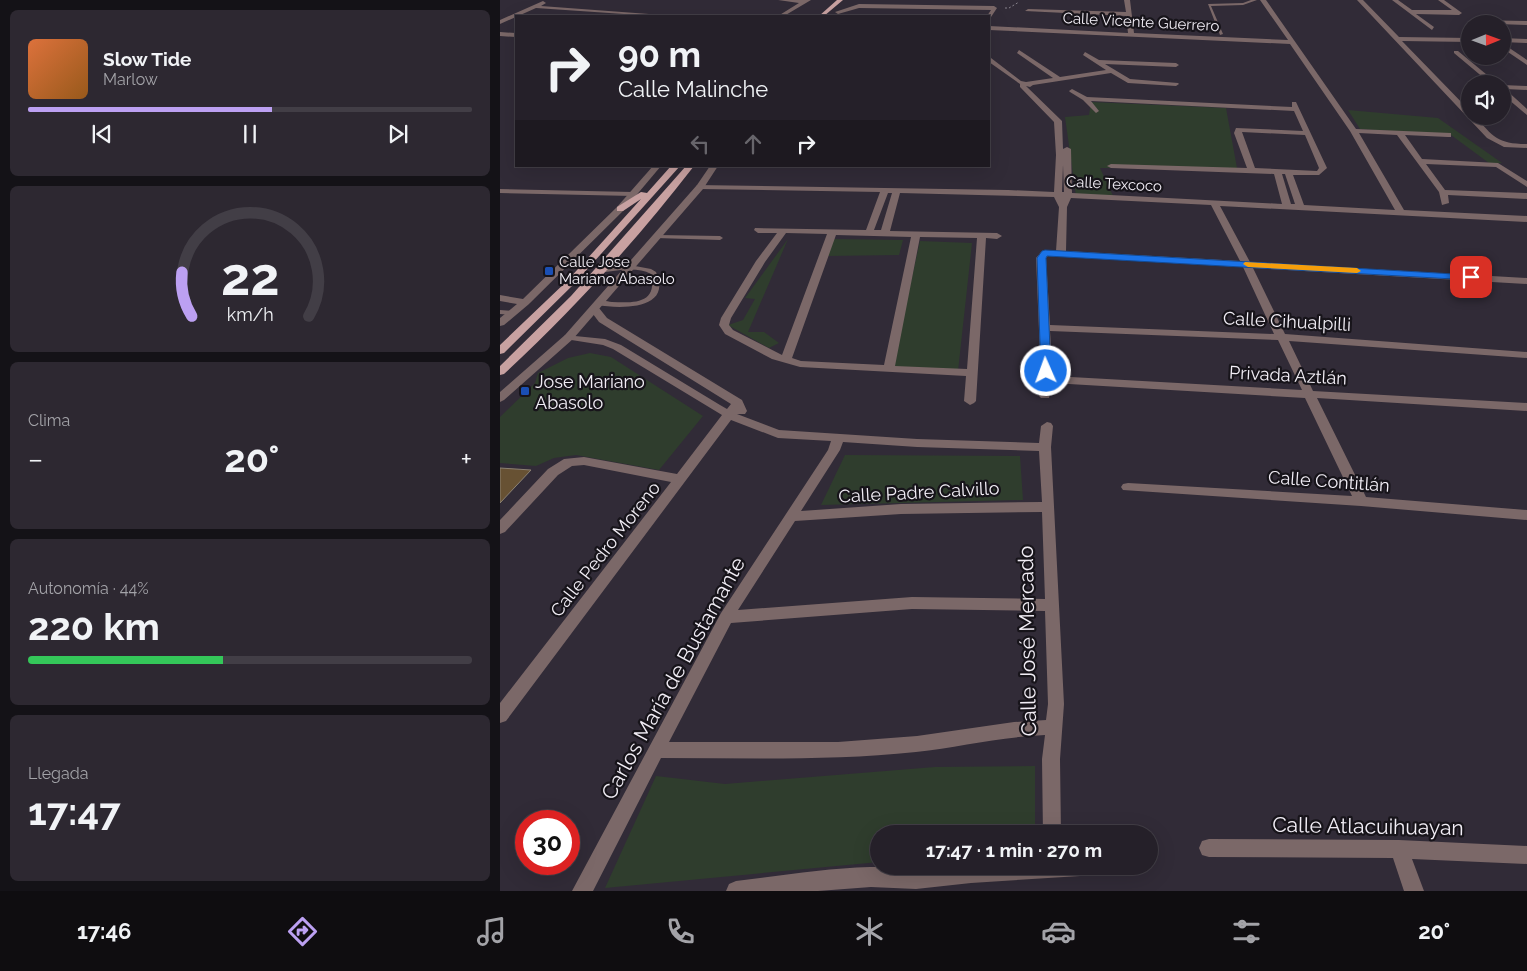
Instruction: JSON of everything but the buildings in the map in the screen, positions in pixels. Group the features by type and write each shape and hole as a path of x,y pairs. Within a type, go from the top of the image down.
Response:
{"main road":[{"path":"822,15 840,0"},
{"path":"816,12 821,7"},
{"path":"500,351 571,282 675,167"},
{"path":"500,372 554,320 600,271 689,167"},
{"path":"620,209 657,186"}],"street":[{"path":"517,15 550,0"},
{"path":"781,0 806,1"},
{"path":"1127,0 1131,34"},
{"path":"1263,0 1354,130 1401,212"},
{"path":"1360,0 1461,106"},
{"path":"1395,0 1432,28"},
{"path":"1441,0 1462,15"},
{"path":"783,15 806,1"},
{"path":"836,14 849,2 859,6"},
{"path":"836,14 859,6 994,8 990,16"},
{"path":"536,7 658,15"},
{"path":"1028,11 1129,14"},
{"path":"1412,12 1458,12"},
{"path":"500,22 515,16"},
{"path":"1511,23 1527,23"},
{"name":"Calle Vicente Guerrero","path":"990,28 1292,42"},
{"path":"500,34 515,35"},
{"path":"1398,39 1461,40"},
{"path":"1511,40 1527,41"},
{"path":"1511,51 1527,63"},
{"path":"1019,52 1060,79"},
{"path":"1456,52 1484,75"},
{"path":"1084,54 1131,82 1176,84"},
{"path":"990,60 1019,82 1027,84 1064,120 1068,196 1063,207 1061,253"},
{"path":"1098,62 1176,65"},
{"path":"1063,207 1059,202 1058,196 1060,154 1058,121 1022,86 1113,72"},
{"path":"1511,89 1527,88"},
{"path":"1072,91 1085,99 1096,111"},
{"path":"1511,97 1527,112"},
{"path":"1085,99 1296,106 1323,168 1322,171 1313,174 1111,166"},
{"path":"1479,125 1500,145 1527,146"},
{"path":"1252,172 1238,133 1240,130 1307,133"},
{"path":"1354,130 1448,135"},
{"path":"1399,133 1443,192 1446,203"},
{"path":"1420,161 1498,166 1527,185"},
{"path":"500,323 525,302 620,209 656,167"},
{"path":"500,398 569,337 597,307 700,187 713,167"},
{"path":"1278,173 1287,206"},
{"path":"1289,173 1300,207"},
{"name":"Calle Texcoco","path":"700,187 897,190 1068,196 1527,219"},
{"path":"869,233 884,190"},
{"path":"885,233 897,190"},
{"path":"1443,192 1527,196"},
{"path":"1214,203 1246,264 1361,501"},
{"path":"758,230 997,236"},
{"path":"783,231 761,261 726,318 724,325 729,332 786,361 800,364 971,373"},
{"path":"786,361 832,232"},
{"path":"889,370 916,234"},
{"path":"970,401 982,236"},
{"path":"1045,396 1047,379 1043,254 1061,253 1527,281"},
{"path":"500,298 525,302"},
{"path":"597,307 602,320 734,409 746,422 760,429 778,434 917,443 1045,447"},
{"name":"Calle Cihualpilli","path":"1045,328 1281,337 1527,355"},
{"path":"569,337 605,342 734,409"},
{"name":"Privada Aztlán","path":"1047,379 1527,406"},
{"name":"Calle Pedro Moreno","path":"500,716 734,409"},
{"name":"Calle José Mercado","path":"1047,426 1045,447 1049,507 1055,727 1052,759 1052,825"},
{"name":"Carlos María de Bustamante","path":"582,891 726,617 834,450 839,437"},
{"path":"500,529 553,472 569,462 584,461 657,476 682,479"},
{"name":"Calle Contitlán","path":"1128,488 1361,501 1527,515"},
{"name":"Calle Padre Calvillo","path":"790,516 832,515 901,509 1049,507"},
{"path":"726,617 912,603 1052,606"},
{"path":"657,750 838,750 917,744 1014,729 1055,727"},
{"name":"Calle Atlacuihuayan","path":"1208,848 1399,849 1527,855"},
{"path":"1399,849 1414,891"},
{"path":"736,891 836,879 871,877 916,879 953,875"}],"lane":[{"path":"1221,34 1209,5 1243,4 1255,0"},
{"path":"500,191 633,194"},
{"path":"658,237 720,238"},
{"path":"597,307 634,304 649,299 655,294 656,288 654,273 650,270 631,268 600,271"},
{"path":"500,312 512,313"}],"path":[{"path":"1009,8 1021,0"}],"green space":[{"path":"1091,102 1226,108 1237,168 1100,168 1114,198 1076,196 1065,117 1089,115"},
{"path":"1348,110 1438,118 1502,163 1489,163 1451,135 1360,129"},
{"path":"788,239 748,332 764,332 779,343 769,348 728,325 743,320 755,299 745,298"},
{"path":"832,239 903,240 899,255 827,256"},
{"path":"920,241 972,243 958,371 892,368"},
{"path":"590,353 611,357 703,416 659,470 576,455 554,458 536,466 500,463 500,417 535,383 538,373 568,358"},
{"path":"845,455 1020,456 1023,500 821,505"},
{"path":"1035,766 1035,825 870,825 870,863 605,888 656,776 725,784 935,767"}],"slow traffic":[{"path":"1248,264 1357,271"}],"place":[{"name":"Calle Jose Mariano Abasolo","path":"549,271"},
{"name":"Jose Mariano Abasolo","path":"525,391"}],"route":[{"path":"1046,371 1042,258 1043,254 1048,252 1471,277"}]}
